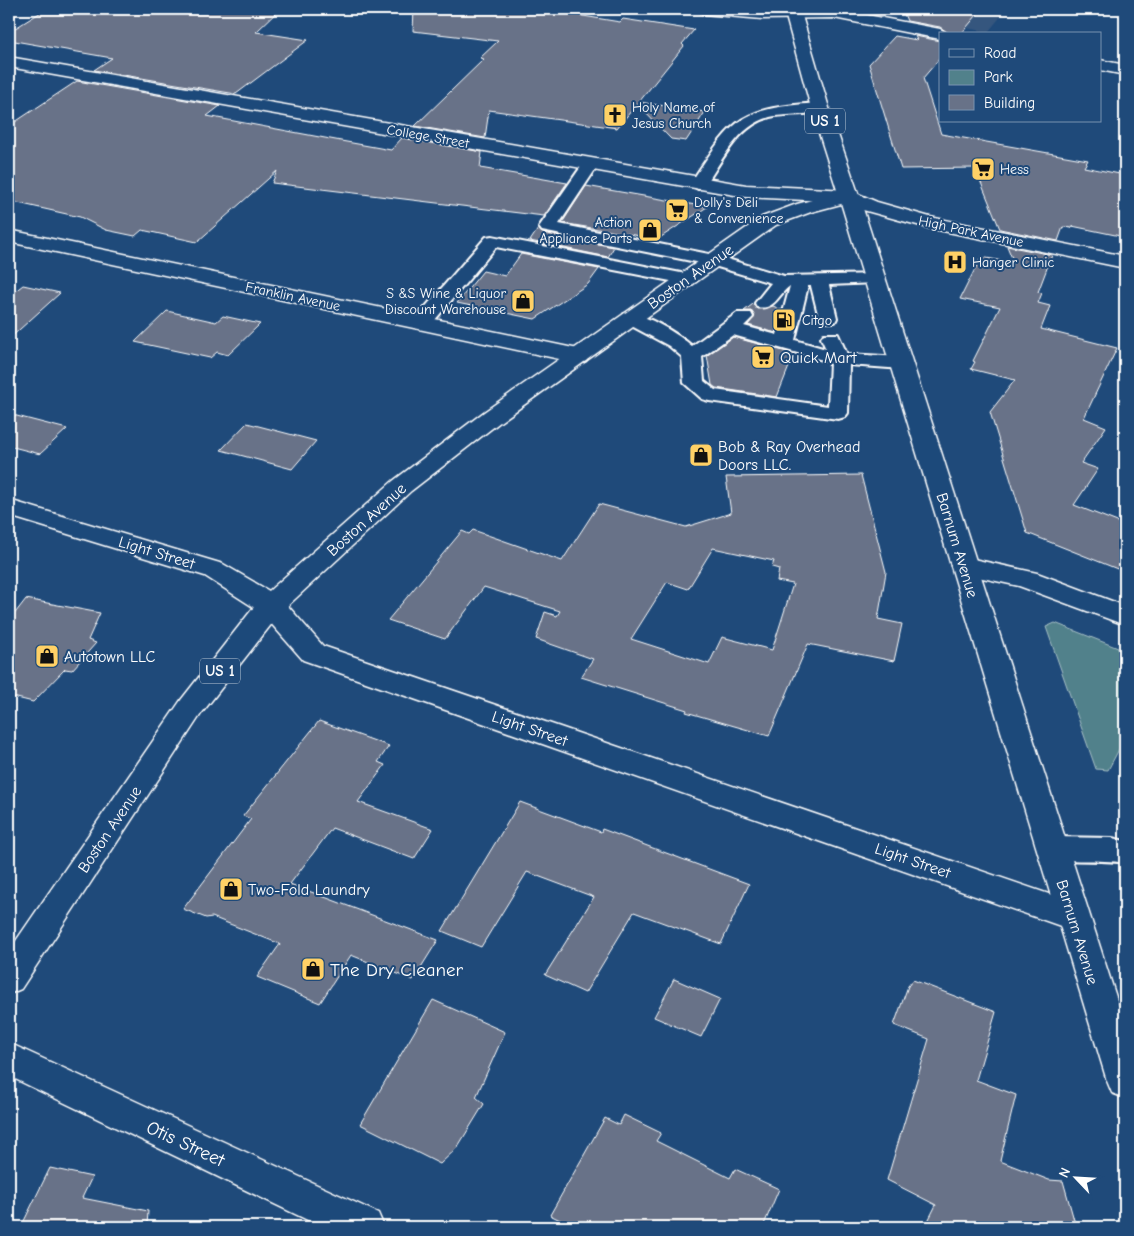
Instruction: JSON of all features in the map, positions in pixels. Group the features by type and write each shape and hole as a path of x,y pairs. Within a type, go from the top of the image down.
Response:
{"street":[{"path":"703,9 762,14 793,11 834,13 939,34"},
{"name":"Barnum Avenue","path":"793,11 820,108 876,278 1053,848 1072,916 1125,1081"},
{"name":"College Street","path":"9,62 746,192 849,196"},
{"path":"1102,65 1125,70"},
{"name":"Boston Avenue","path":"9,979 191,707 271,605 402,486 492,416 769,221 810,206 849,196"},
{"name":"High Park Avenue","path":"849,196 870,206 928,222 1125,262"},
{"name":"Franklin Avenue","path":"9,236 578,356"},
{"name":"Light Street","path":"9,508 214,570 240,584 271,605 313,653 1072,916"},
{"path":"964,566 1001,570 1024,576 1125,616"},
{"name":"Otis Street","path":"9,1059 364,1227"}],"lane":[{"path":"698,184 731,133 742,123 756,116 775,111 820,108"},
{"path":"591,164 548,227 714,260 792,281 876,278"},
{"path":"422,323 492,241 686,280"},
{"path":"764,303 792,281"},
{"path":"784,345 792,281"},
{"path":"819,281 828,318"},
{"path":"631,318 676,342 692,355 694,383 709,395 838,412 840,359 832,338"},
{"path":"692,355 737,323 784,345 840,359 902,362"},
{"path":"1053,848 1112,849 1125,852"}],"shaded area":[{"path":"866,9 1007,9 988,32"}],"green space":[{"path":"1055,623 1118,648 1125,666 1125,738 1108,770 1096,769 1046,627"}],"building":[{"path":"46,9 280,9 256,32 308,40 236,94 94,70 112,58 9,40 9,32"},
{"path":"414,9 540,9 620,22 623,19 694,30 682,44 684,46 639,102 705,112 686,141 671,139 637,104 617,128 489,110 485,138 415,126 484,59 480,58 498,41 413,31"},
{"path":"902,9 982,9 963,32 947,32 940,27 907,21"},
{"path":"895,36 917,40 915,36 939,41 939,59 923,78 941,134 1088,160 1084,167 1125,175 1125,237 1072,226 1072,228 1063,227 1058,241 1000,229 975,168 901,169 869,64"},
{"path":"77,81 220,106 207,116 391,150 402,138 482,152 480,168 567,183 544,216 272,183 277,171 197,242 142,230 135,236 106,230 80,217 9,201 9,126"},
{"path":"586,186 707,207 658,239 562,223"},
{"path":"538,229 542,233 614,247 608,257 530,241"},
{"path":"1007,246 1052,255 1038,292 1042,293 1038,303 1050,306 1041,329 1117,348 1084,418 1106,427 1081,463 1098,469 1074,505 1125,525 1125,572 1027,533 990,412 1015,380 971,369 975,362 973,361 1000,307 960,299 981,257 1014,263"},
{"path":"521,254 599,269 588,284 535,319 457,303 483,271 505,276"},
{"path":"23,285 60,293 9,339 9,296"},
{"path":"753,304 757,309 773,306 782,310 776,333 748,325 755,316 751,311 744,311"},
{"path":"167,311 216,322 223,316 260,324 228,355 217,352 210,358 135,342"},
{"path":"733,337 794,354 777,397 716,388 712,385 707,355"},
{"path":"9,414 67,429 40,454 9,446"},
{"path":"247,423 316,441 292,469 221,450"},
{"path":"861,475 886,572 878,619 902,624 894,661 808,644 769,736 686,712 687,710 581,677 593,659 536,639 545,612 557,616 560,611 484,587 445,639 388,620 462,531 469,534 473,530 562,561 599,504 686,527 731,513 726,477","holes":["713,548 774,561 772,567 779,569 777,581 793,584 772,650 722,637 709,664 631,639 667,582 688,589"]},
{"name":"Autotown LLC","path":"26,599 100,613 88,640 96,643 72,670 65,669 33,702 9,696 9,621"},
{"path":"319,721 389,746 378,762 385,765 358,802 433,829 414,859 332,828 290,884 438,940 413,980 351,955 320,1003 257,977 280,944 212,917 206,918 183,909 251,819 243,816"},
{"path":"520,802 601,832 602,829 749,884 721,944 634,912 585,993 545,975 594,897 527,872 481,947 442,931"},
{"path":"674,979 720,999 701,1037 654,1017"},
{"path":"913,980 996,1012 976,1080 1016,1095 1000,1161 1049,1180 1063,1181 1076,1227 925,1227 936,1205 887,1180 929,1039 894,1025 908,986"},
{"path":"433,1000 505,1032 476,1097 484,1104 457,1148 440,1164 360,1124"},
{"path":"624,1115 661,1133 656,1141 730,1178 735,1169 779,1189 763,1227 574,1227 550,1215 605,1118 619,1125"},
{"path":"50,1168 92,1177 82,1198 148,1211 147,1227 21,1227"}],"place":[{"name":"Holy Name of Jesus Church","path":"615,115"},
{"name":"Hess","path":"983,169"},
{"name":"Dolly's Deli & Convenience","path":"677,210"},
{"name":"Action Appliance Parts","path":"650,230"},
{"name":"Hanger Clinic","path":"955,262"},
{"name":"S &S Wine & Liquor Discount Warehouse","path":"523,301"},
{"name":"Citgo","path":"784,320"},
{"name":"Quick Mart","path":"763,357"},
{"name":"Bob & Ray Overhead Doors LLC.","path":"701,455"},
{"name":"Autotown LLC","path":"47,656"},
{"name":"Two-Fold Laundry","path":"231,889"},
{"name":"The Dry Cleaner","path":"313,969"}]}
